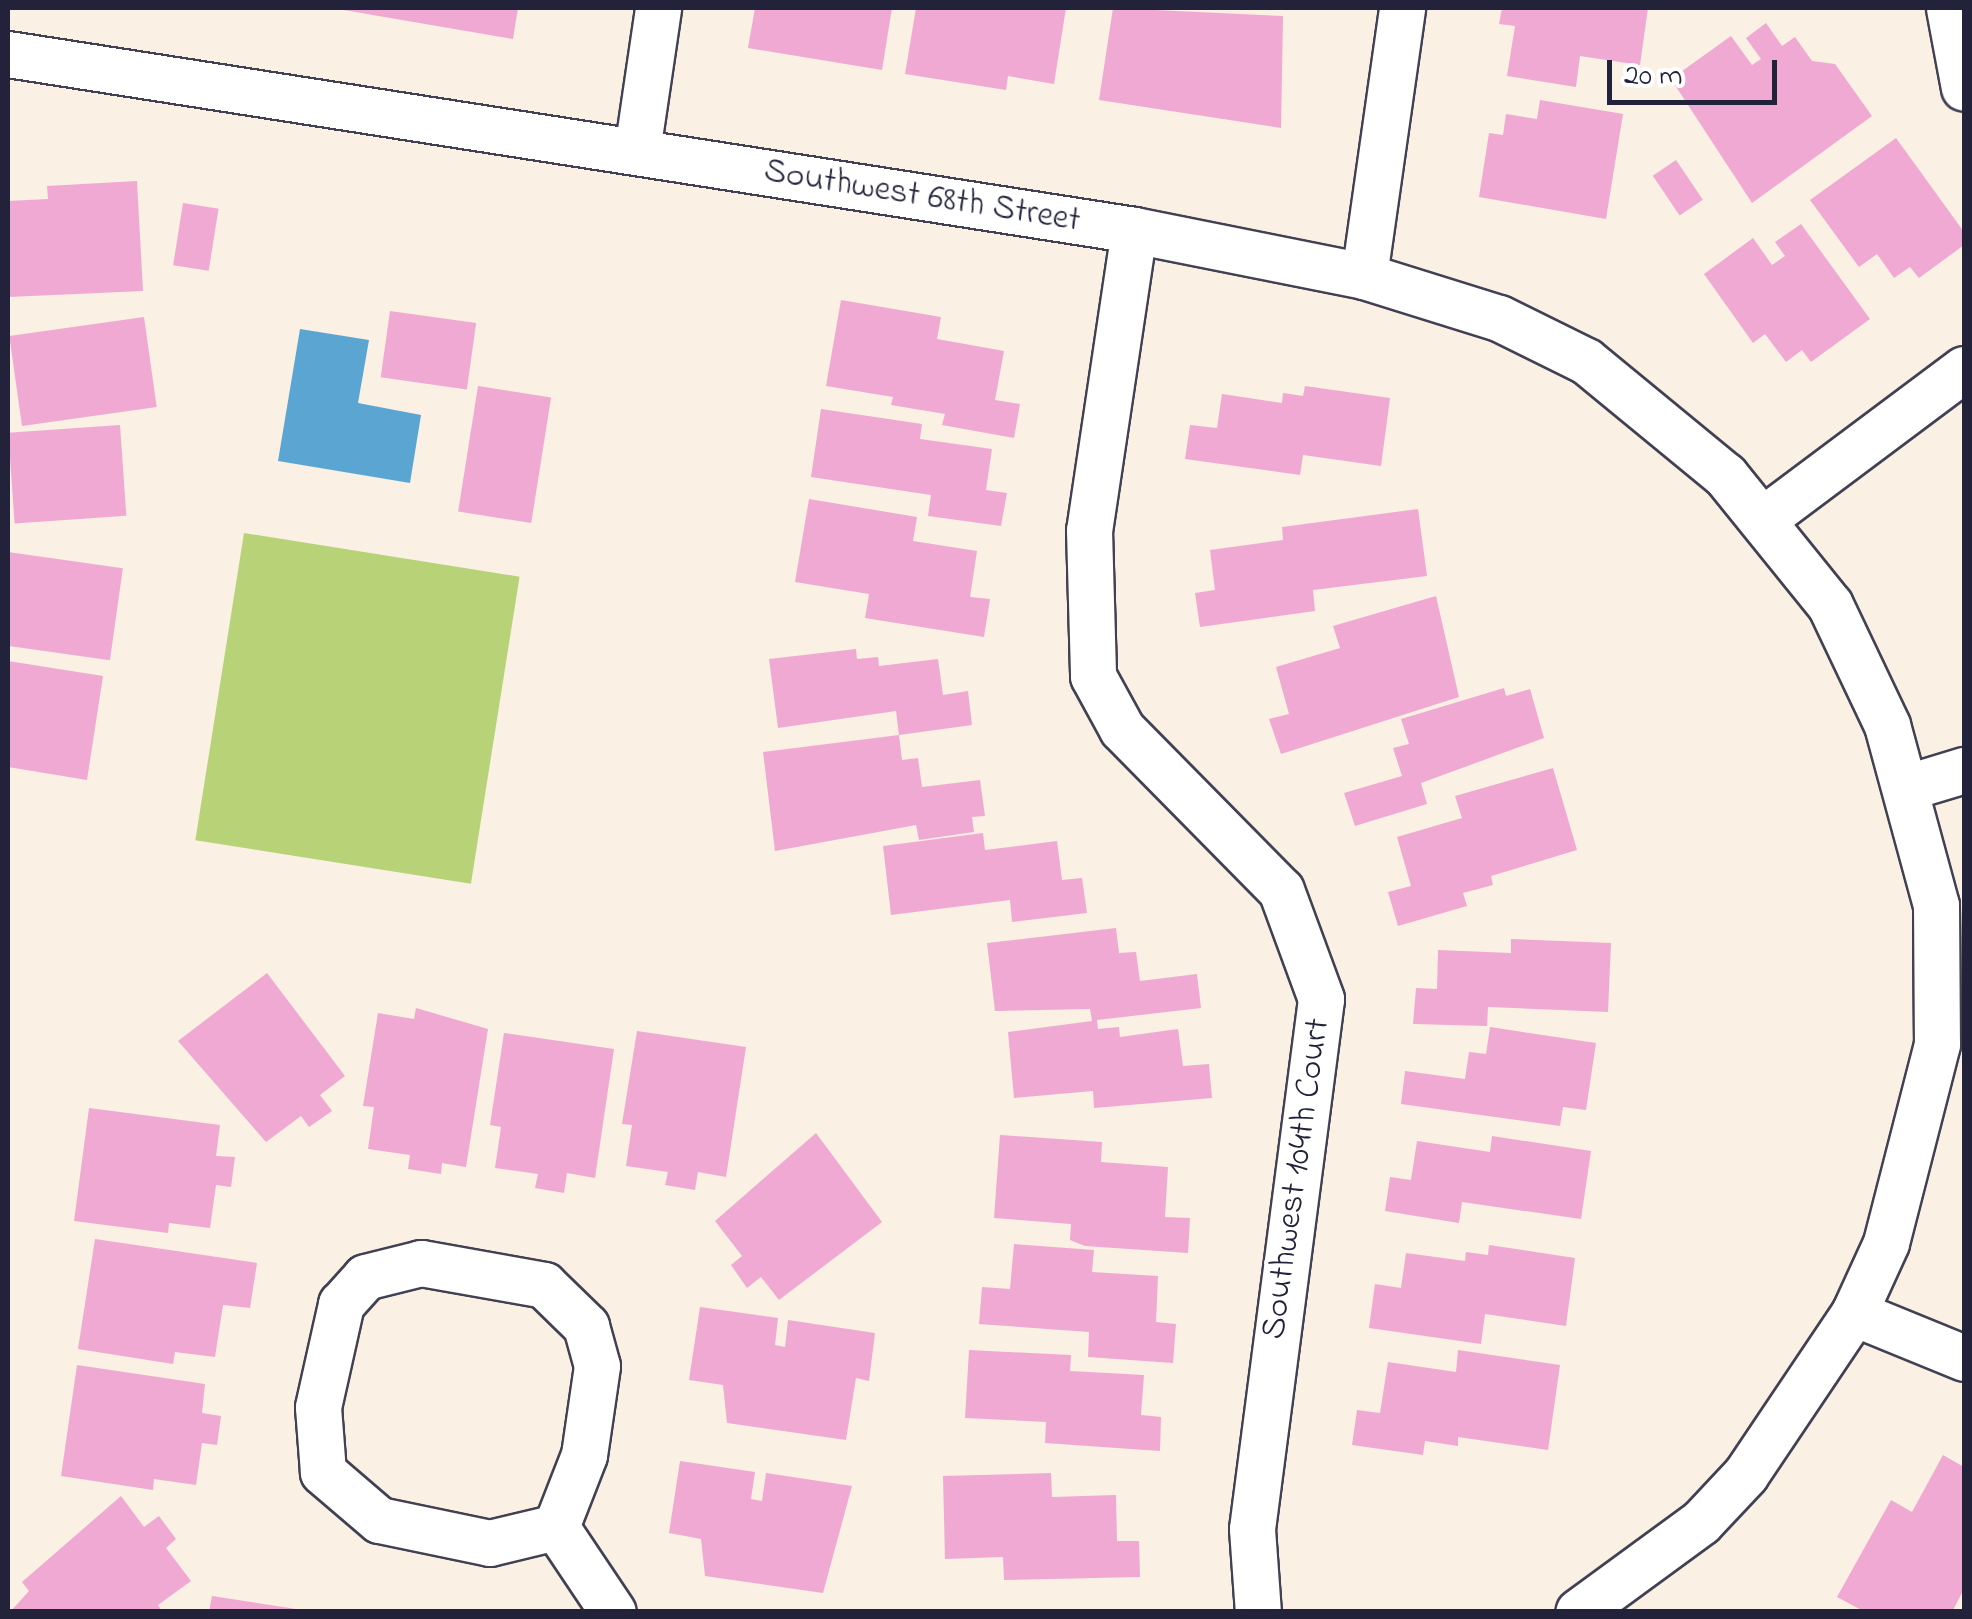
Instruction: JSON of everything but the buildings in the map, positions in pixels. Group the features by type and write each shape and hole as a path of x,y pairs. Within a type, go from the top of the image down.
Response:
{"street":[{"path":"637,151 658,8"},
{"path":"1364,276 1402,8"},
{"path":"1950,8 1964,88"},
{"name":"Southwest 68th Street","path":"8,54 1134,230 1364,276 1499,318 1586,361 1680,432 1766,517 1859,656 1908,787 1936,905 1937,1044 1886,1243 1854,1313 1723,1498 1578,1612"},
{"name":"Southwest 104th Court","path":"1134,230 1088,530 1093,676 1122,729 1281,890 1321,999 1252,1530 1258,1612"},
{"path":"1766,517 1964,369"},
{"path":"1908,787 1964,770"},
{"path":"452,1264 530,1280 572,1305 597,1366 578,1480 556,1526 490,1543 379,1520 347,1501 323,1472 318,1407 328,1337 365,1277 452,1264"},
{"path":"1854,1313 1964,1358"},
{"path":"556,1526 613,1612"}],"green space":[{"path":"244,533 520,577 471,884 195,840"}],"water":[{"path":"300,329 369,340 358,403 421,415 410,483 278,461"}]}
